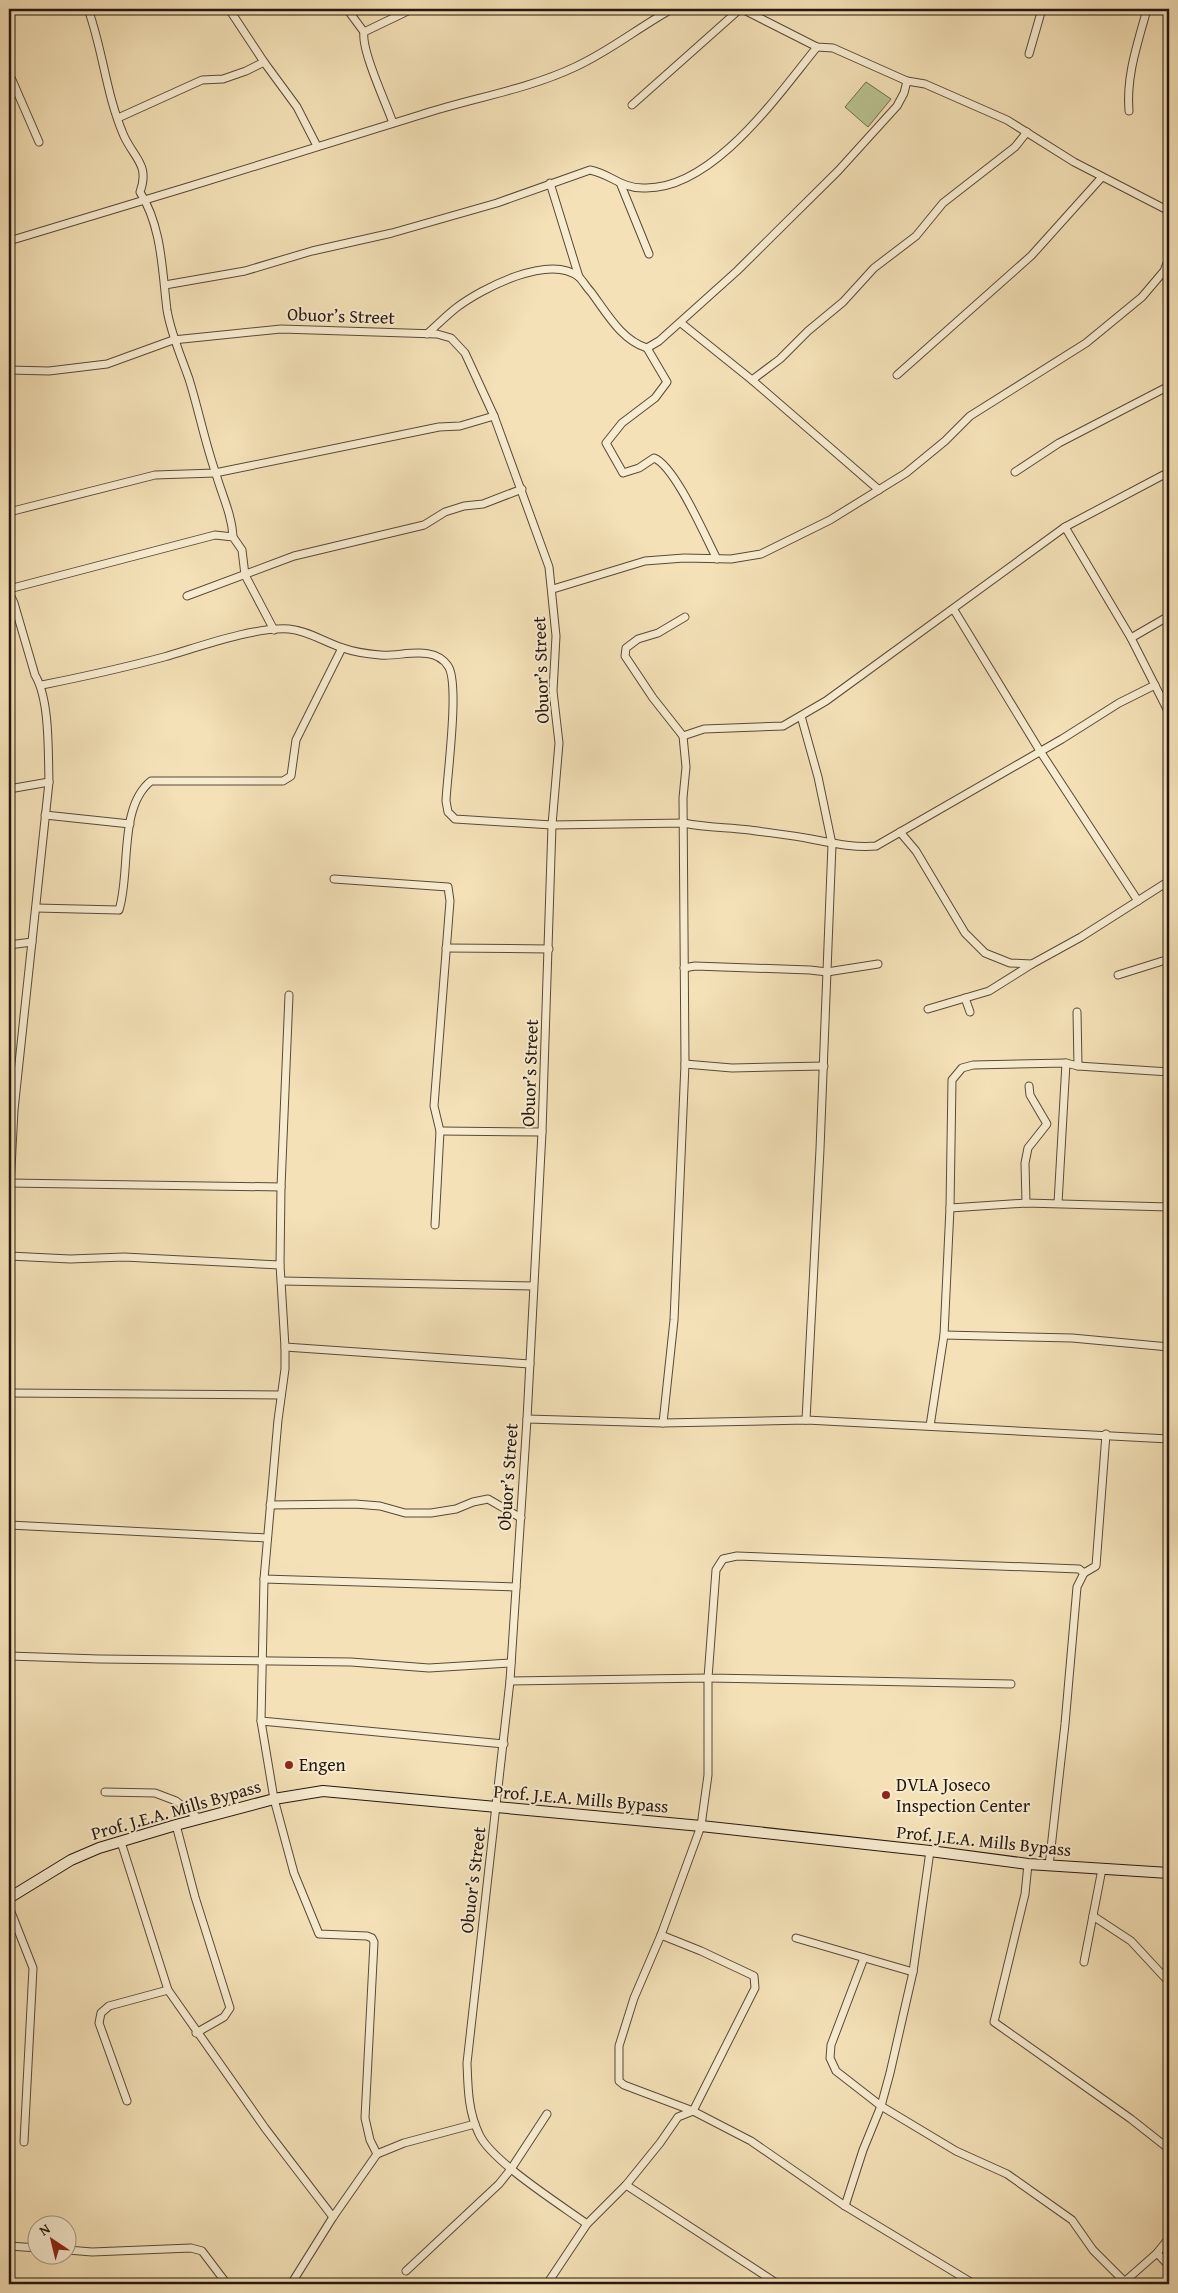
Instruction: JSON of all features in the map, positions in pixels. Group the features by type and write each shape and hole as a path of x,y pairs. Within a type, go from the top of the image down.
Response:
{"street":[{"path":"88,9 95,28 118,118 128,142 143,166 144,180 140,192 153,219 165,285 167,310 174,340 188,378 215,474 232,523 233,536 242,550 245,575 274,630"},
{"path":"229,9 297,107 317,146"},
{"path":"347,9 364,32 363,40 366,50 393,124"},
{"path":"364,32 412,9"},
{"path":"9,241 317,146 521,87 574,68 607,51 647,23 672,9"},
{"path":"632,105 741,9 817,46 833,48 907,81 924,84 1007,120 1102,177 1169,211"},
{"path":"1028,54 1042,9"},
{"path":"1129,111 1127,92 1130,68 1147,9"},
{"path":"165,285 245,271 312,251 392,233 497,204 550,183 590,170 602,172 621,185 643,188 667,186 696,175 720,158 773,101 817,46"},
{"path":"118,118 202,80 223,79 264,62"},
{"path":"9,73 39,142"},
{"path":"646,348 659,341 681,323 737,271 844,164 897,106 904,93 907,81"},
{"path":"752,380 780,359 808,331 843,302 874,268 916,236 942,203 1015,147 1027,132"},
{"path":"897,375 1031,256 1102,177"},
{"path":"550,183 579,278 620,331 640,346 646,348 667,382 655,398 622,423 606,443 623,473 639,468 654,458 663,461 685,496 717,559"},
{"path":"621,185 648,254"},
{"path":"553,590 645,561 684,558 731,560 761,554 830,520 906,473 944,442 970,416 1086,342 1142,297 1164,271 1169,258"},
{"path":"427,334 456,308 512,276 554,270 568,272 579,278"},
{"path":"681,323 752,380 879,490"},
{"name":"Obuor’s Street","path":"9,370 48,371 107,364 174,340 281,329 427,334 451,338 465,353 494,416 549,567 553,590 556,636 552,691 559,743 552,825 542,1132 530,1364 510,1681 467,2063 468,2102 475,2124 487,2147 511,2169 587,2224"},
{"path":"1015,472 1059,443 1169,386"},
{"path":"9,512 155,475 215,474 439,427 460,426 494,416"},
{"path":"683,736 704,729 783,726 826,701 954,610 1065,527 1169,472"},
{"path":"186,596 294,556 424,525 445,512 464,506 484,504 522,489"},
{"path":"1065,527 1131,638 1169,713"},
{"path":"9,1207 12,1102 36,908 49,782 48,729 42,686 35,675 9,591 214,535 233,536"},
{"path":"954,610 1040,751 1138,901"},
{"path":"1131,638 1169,616"},
{"path":"663,1423 674,1320 685,1064 683,798 686,767 683,736 653,698 625,656 626,648 638,639 658,632 685,617"},
{"path":"42,686 166,657 204,644 274,630 290,629 313,634 342,648 381,655 432,654 442,659 449,667 452,682 452,718 446,801 448,812 455,819 552,825 684,823 702,827 741,828 810,838 832,844 876,846 1119,703 1155,685"},
{"path":"36,908 119,910 130,824 141,789 151,781 284,781 289,779 296,740 342,648"},
{"path":"801,716 818,777 832,844 824,1066 806,1420"},
{"path":"9,789 49,782"},
{"path":"45,815 130,824"},
{"path":"900,832 916,851 965,933 985,953 1010,963 1032,964"},
{"path":"334,879 448,887 450,901 434,1106 440,1131 435,1225"},
{"path":"928,1009 989,991 1032,964 1081,937 1169,881"},
{"path":"9,945 32,942"},
{"path":"446,948 549,949"},
{"path":"1118,975 1169,959"},
{"path":"684,968 695,966 827,972 878,964"},
{"path":"289,995 281,1187 280,1265 285,1347 264,1579 261,1721 274,1799 294,1873 319,1934 367,1936 372,1938 374,1942 365,2118 370,2140 377,2154"},
{"path":"965,998 970,1012"},
{"path":"1077,1012 1078,1066"},
{"path":"1058,1204 1066,1063"},
{"path":"930,1426 944,1335 950,1208 952,1080 962,1068 973,1065 1066,1063 1078,1066 1169,1072"},
{"path":"685,1064 732,1068 824,1066"},
{"path":"1026,1203 1025,1163 1028,1148 1047,1124 1030,1095 1029,1086"},
{"path":"440,1131 542,1132"},
{"path":"9,1183 281,1187"},
{"path":"950,1208 1026,1203 1169,1207"},
{"path":"9,1256 124,1257 280,1265"},
{"path":"282,1280 534,1286"},
{"path":"944,1335 1072,1338 1169,1347"},
{"path":"285,1347 530,1364"},
{"path":"9,1393 281,1395"},
{"path":"527,1418 663,1423 806,1420 1106,1434 1169,1439"},
{"path":"1049,1866 1065,1724 1076,1587 1084,1573 1096,1566 1106,1434"},
{"path":"270,1505 355,1504 380,1506 405,1513 431,1514 456,1509 473,1502 488,1499 521,1518"},
{"path":"9,1525 267,1538"},
{"path":"974,2284 845,2206 752,2141 693,2111 624,2085 619,2081 618,2076 619,2046 634,1998 661,1935 701,1826 708,1775 708,1678 716,1570 723,1559 736,1556 1079,1569 1084,1573"},
{"path":"264,1579 516,1587"},
{"path":"9,1656 99,1660 351,1662 429,1668 511,1663"},
{"path":"510,1681 708,1678 1011,1684"},
{"path":"261,1721 504,1744"},
{"name":"Prof. J.E.A. Mills Bypass","path":"9,1898 71,1860 99,1848 274,1799 323,1791 701,1826 930,1851 1028,1864 1169,1873"},
{"path":"105,1792 155,1793 176,1801 200,1819"},
{"path":"176,1825 195,1897 230,2008 224,2018 196,2033"},
{"path":"121,1842 168,1990 196,2033 270,2135 333,2217"},
{"path":"845,2206 881,2106 913,1972 930,1851"},
{"path":"1028,1864 1025,1894 994,2022 1131,2119 1169,2149"},
{"path":"1084,1962 1102,1869"},
{"path":"9,1908 34,1968 24,2142"},
{"path":"1093,1916 1131,1941 1169,1982"},
{"path":"547,2284 587,2224 626,2185 678,2117 693,2111 756,1988 754,1976 661,1935"},
{"path":"796,1938 913,1972"},
{"path":"864,1958 831,2045 830,2058 836,2070 881,2106 956,2151 1007,2174 1056,2208 1072,2220 1093,2250 1123,2283 1157,2252 1169,2238"},
{"path":"127,2101 99,2024 101,2013 110,2006 168,1990"},
{"path":"406,2271 498,2184 511,2169 547,2114"},
{"path":"292,2283 333,2217 377,2154 404,2143 475,2124"},
{"path":"626,2185 778,2284"},
{"path":"9,2246 28,2247"},
{"path":"78,2251 92,2252 191,2248 202,2251 226,2284"},
{"path":"1157,2252 1169,2266"}],"green space":[{"path":"866,82 891,99 868,127 845,107"}],"place":[{"name":"Engen","path":"289,1765"},
{"name":"DVLA Joseco Inspection Center","path":"886,1795"}]}
